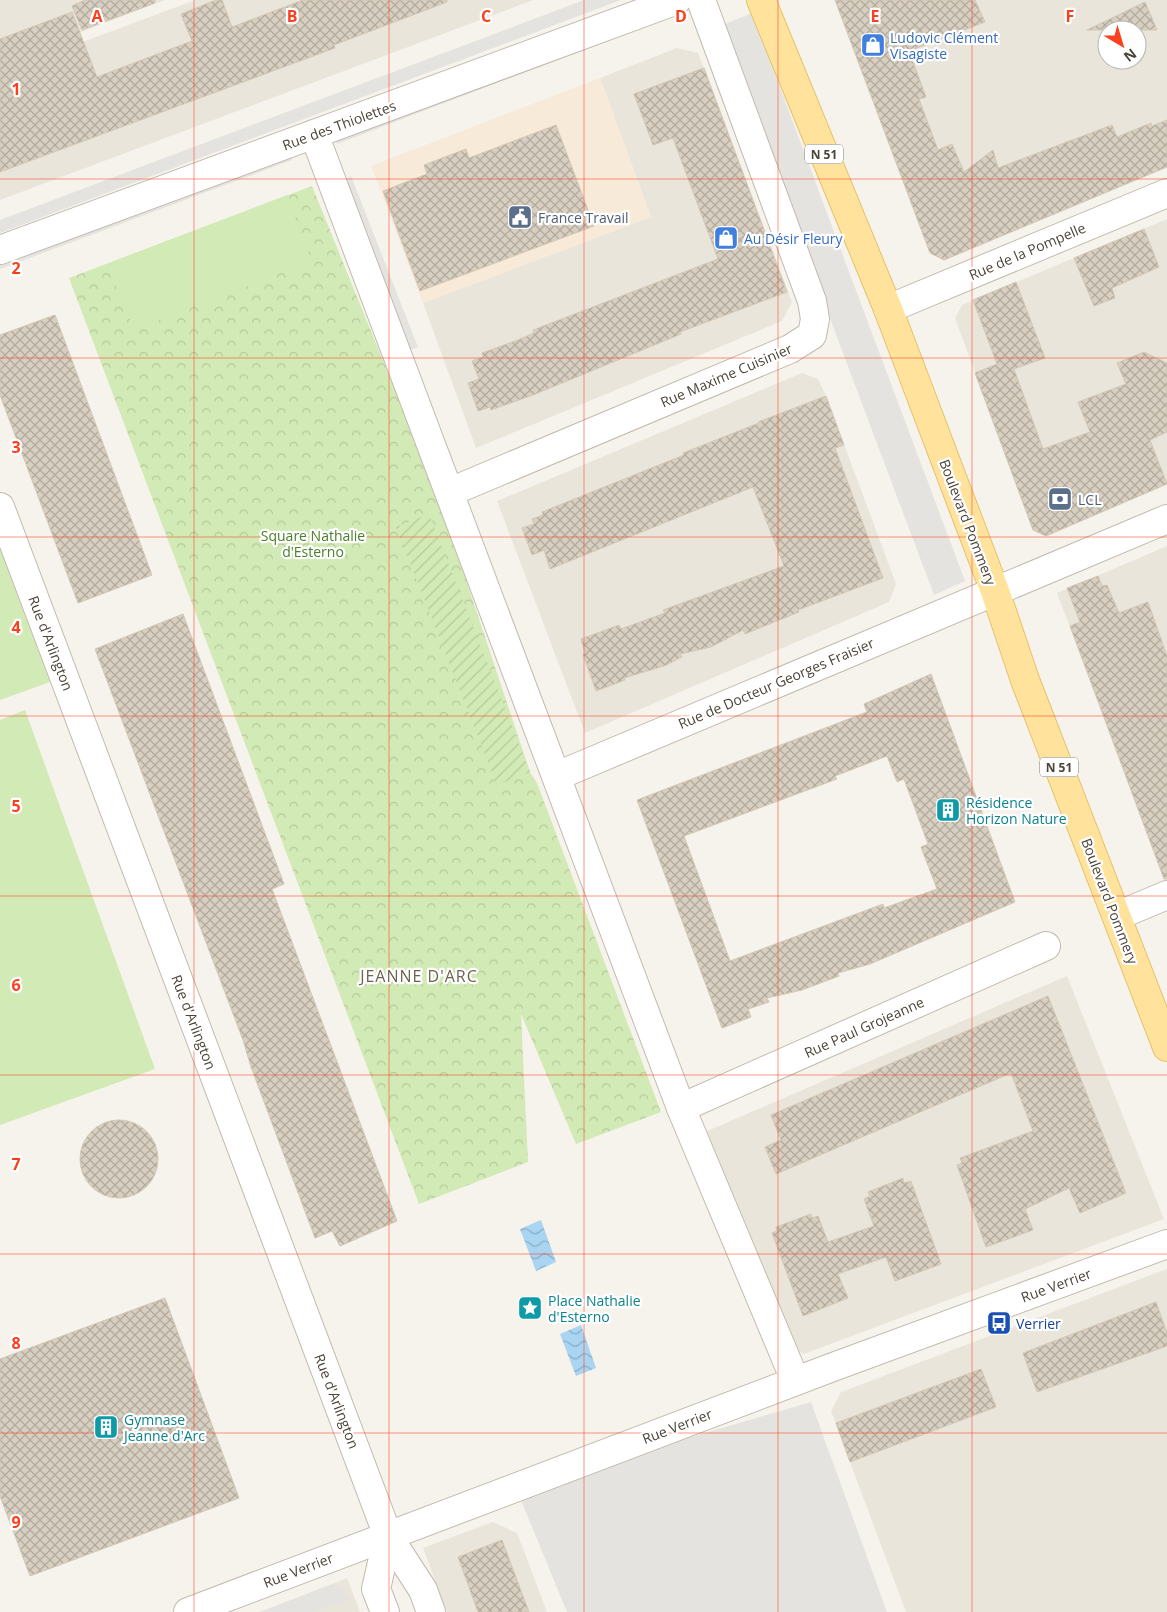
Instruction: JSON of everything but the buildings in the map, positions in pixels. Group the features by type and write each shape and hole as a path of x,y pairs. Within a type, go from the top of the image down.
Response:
{"main road":[{"name":"Boulevard Pommery","path":"761,0 888,309 994,591 1025,680 1167,1047"}],"street":[{"name":"Rue des Thiolettes","path":"0,250 677,0"},
{"name":"Rue Maxime Cuisinier","path":"450,492 790,350 812,335 815,319 812,301 701,0"},
{"path":"314,134 681,1108 790,1368 797,1380"},
{"name":"Rue de la Pompelle","path":"888,309 1167,193"},
{"name":"Rue d'Arlington","path":"0,507 388,1536 423,1590 430,1612"},
{"name":"Rue de Docteur Georges Fraisier","path":"556,776 1167,518"},
{"path":"1117,916 1167,894"},
{"name":"Rue Paul Grojeanne","path":"681,1108 1046,946"},
{"name":"Rue Verrier","path":"188,1612 797,1380 1167,1244"},
{"path":"384,1612 376,1589 388,1536"}],"shaded area":[{"path":"0,0 165,0 0,63"},
{"path":"195,0 533,0 0,200 0,73"},
{"path":"584,0 621,0 0,233 0,220"},
{"path":"835,0 1167,0 1167,166 944,260"},
{"path":"752,13 965,581 934,595 720,26"},
{"path":"660,21 337,144 334,135"},
{"path":"677,48 698,53 792,302 782,321 476,448 423,303 651,217 600,78"},
{"path":"600,78 651,217 423,303 371,166"},
{"path":"289,149 292,160 0,269 0,256"},
{"path":"351,176 418,347 407,351 342,181"},
{"path":"1167,219 1167,484 1046,536 1033,530 955,318 962,305"},
{"path":"802,373 818,379 826,396 896,584 889,602 585,733 497,501"},
{"path":"1167,546 1167,867 1159,862 1057,593"},
{"path":"1067,976 1164,1219 804,1354 787,1345 705,1132"},
{"path":"1167,1269 1167,1612 906,1612 831,1411 841,1392"},
{"path":"811,1402 887,1612 567,1612 516,1488"},
{"path":"493,1522 517,1533 547,1612 447,1612 423,1548"},
{"path":"347,1578 360,1612 260,1612 335,1583"},
{"path":"335,1583 350,1599 314,1612 260,1612"}],"green space":[{"name":"Square Nathalie d'Esterno","path":"312,186 438,496 530,772 537,783 661,1112 576,1144 521,1014 528,1162 419,1204 69,278"},
{"path":"287,195 312,261 134,330 107,264"},
{"path":"429,514 530,772 497,785 396,527"},
{"path":"0,548 50,682 0,700"},
{"path":"25,710 155,1069 0,1125 0,720"}],"water":[{"path":"541,1220 556,1262 536,1271 520,1229"},
{"path":"581,1325 596,1368 576,1376 560,1334"}],"place":[{"name":"Ludovic Clément Visagiste","path":"873,45"},
{"name":"France Travail","path":"520,217"},
{"name":"Au Désir Fleury","path":"726,238"},
{"name":"LCL","path":"1060,499"},
{"name":"Résidence Horizon Nature","path":"948,810"},
{"name":"Place Nathalie d'Esterno","path":"530,1308"},
{"name":"Verrier","path":"999,1323"},
{"name":"Gymnase Jeanne d'Arc","path":"106,1427"}],"district":[{"name":"JEANNE D'ARC","path":"419,976"}]}
